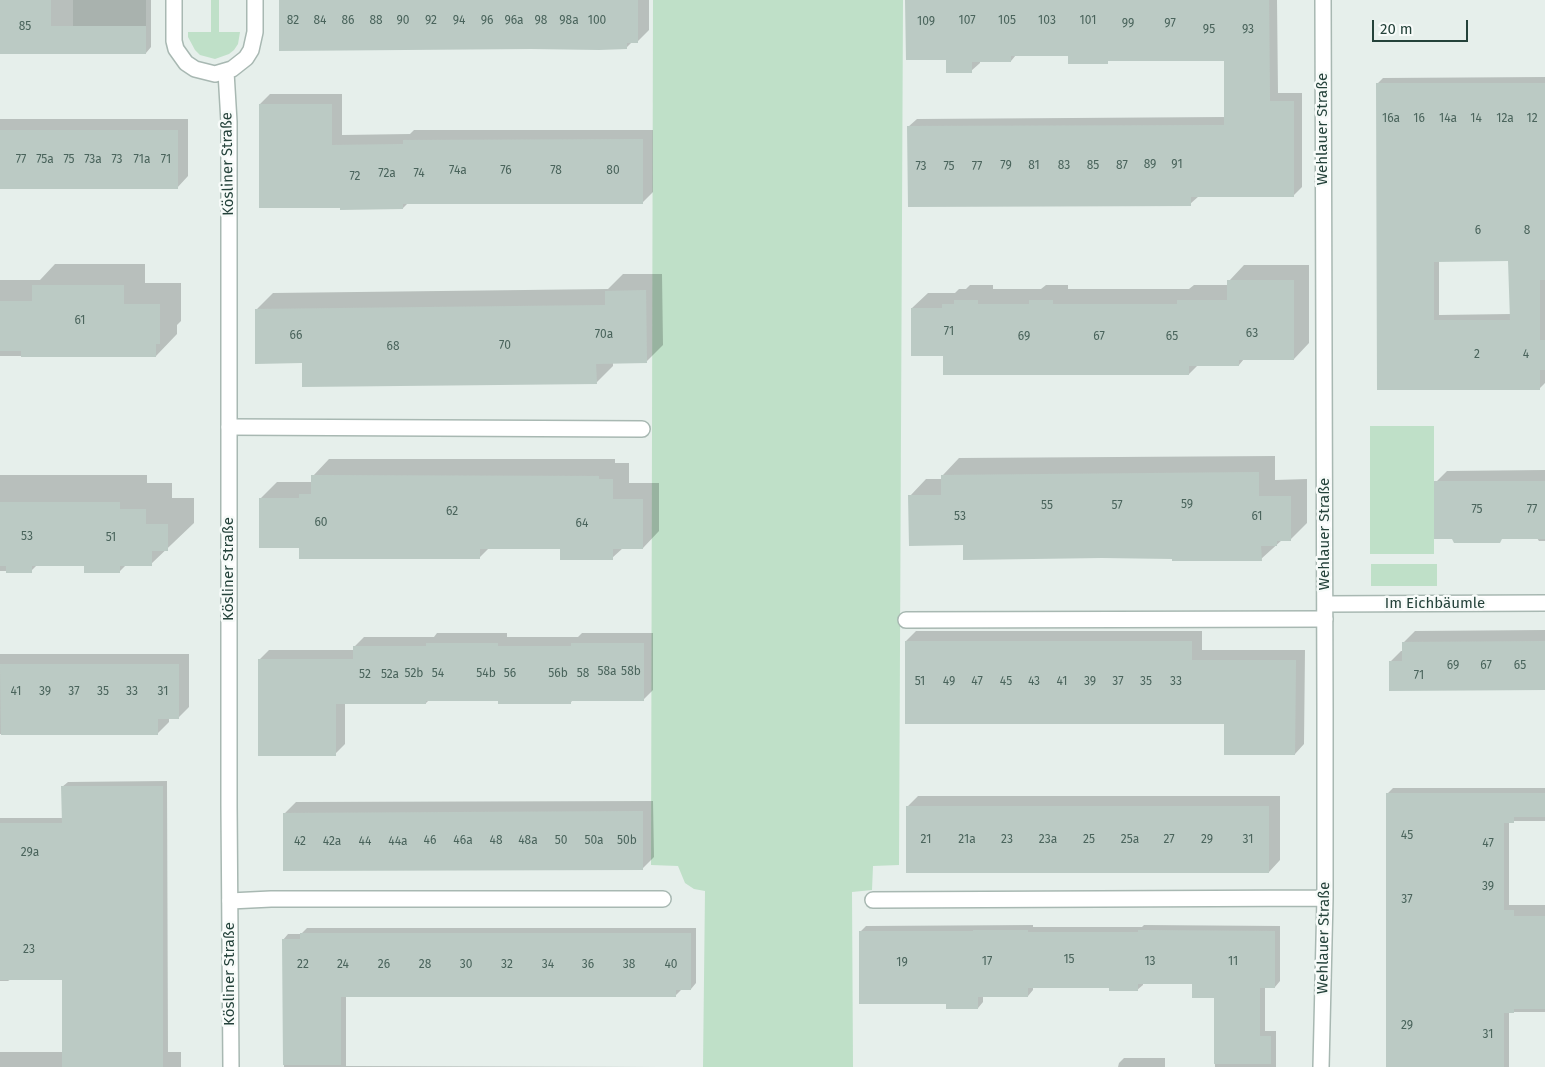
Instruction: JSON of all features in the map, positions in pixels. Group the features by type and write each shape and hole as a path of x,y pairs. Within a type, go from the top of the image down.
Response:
{"street":[{"path":"174,0 174,41 176,49 186,62 195,69 215,74 226,72 239,65 251,50 255,32 255,0"},
{"name":"Wehlauer Straße","path":"1322,1067 1325,898 1326,612 1323,0"},
{"name":"Kösliner Straße","path":"226,72 229,122 231,1067"},
{"path":"229,427 642,429"},
{"name":"Im Eichbäumle","path":"906,620 1326,612 1545,603"},
{"path":"873,900 1325,898"},
{"path":"230,901 281,899 663,899"}],"shaded area":[{"path":"73,0 146,0 146,54 73,54"}],"green space":[{"path":"211,0 219,0 219,32 240,32 238,44 234,50 215,59 200,55 188,37 188,32 211,32"},
{"path":"653,0 903,0 899,865 873,866 872,890 852,892 853,1067 703,1067 705,891 694,889 685,883 678,866 651,865"},
{"path":"1370,426 1434,426 1434,554 1370,554"},
{"path":"1371,564 1437,564 1437,586 1371,586"}],"building":[{"path":"0,0 51,0 51,26 146,26 146,54 0,54"},
{"path":"279,0 638,0 638,43 627,43 627,49 599,50 279,51"},
{"path":"905,0 1269,0 1270,101 1294,101 1294,197 1191,197 1191,206 908,207 907,126 1224,125 1224,61 1108,61 1108,64 1068,64 1068,56 1011,56 1011,62 972,62 972,73 946,73 946,60 906,60"},
{"path":"1376,83 1545,83 1545,280 1540,280 1540,340 1545,340 1545,370 1540,370 1540,390 1377,390","holes":["1508,261 1510,320 1434,320 1434,262"]},
{"path":"259,104 332,104 332,145 403,144 403,140 643,139 643,204 403,204 403,209 340,210 340,208 259,208"},
{"path":"0,130 178,130 178,189 0,189"},
{"path":"1227,280 1294,280 1294,360 1239,360 1239,366 1189,366 1189,375 943,375 943,356 911,356 911,308 942,308 942,304 954,304 954,300 978,300 978,304 1029,304 1029,300 1053,300 1053,304 1177,304 1177,300 1227,300"},
{"path":"32,285 124,285 124,304 160,304 160,344 156,344 156,357 21,357 21,351 0,351 0,301 32,301"},
{"path":"646,290 647,363 596,364 597,384 302,387 302,363 255,364 255,309 605,305 605,291"},
{"path":"1259,472 1259,496 1291,496 1291,541 1277,541 1277,546 1261,546 1262,561 1172,561 1172,559 1102,558 963,560 963,545 909,546 908,495 941,495 941,475"},
{"path":"311,475 599,476 599,479 613,479 613,499 643,499 643,549 613,549 613,560 560,560 560,549 480,549 480,559 299,559 299,548 259,548 259,498 299,498 299,494 311,494"},
{"path":"1434,481 1545,481 1545,539 1502,539 1500,543 1454,543 1452,539 1434,539"},
{"path":"0,502 120,502 120,509 146,509 146,524 168,524 168,551 152,551 152,566 120,566 120,573 84,573 84,566 32,566 32,573 6,573 6,566 0,566"},
{"path":"905,641 1192,641 1192,660 1296,660 1295,755 1224,755 1224,724 905,724"},
{"path":"1545,641 1545,690 1389,691 1389,661 1402,661 1402,642"},
{"path":"426,643 498,643 498,646 571,646 571,643 644,643 644,701 571,701 571,704 498,704 498,701 426,701 426,704 336,704 336,756 258,756 258,659 353,659 353,646 426,646"},
{"path":"0,664 179,664 179,719 158,719 158,735 1,735"},
{"path":"61,786 163,786 163,1067 62,1067 62,980 0,980 0,823 62,823"},
{"path":"1386,793 1545,793 1545,817 1514,817 1514,823 1504,823 1504,910 1514,910 1514,916 1545,916 1545,1009 1514,1009 1514,1013 1504,1013 1504,1067 1386,1067"},
{"path":"906,806 1269,806 1269,873 906,873"},
{"path":"643,811 643,870 283,871 283,813"},
{"path":"1028,930 1028,932 1138,932 1138,930 1275,931 1275,988 1260,988 1260,1036 1271,1036 1271,1064 1214,1064 1214,998 1192,998 1192,984 1138,984 1138,991 1109,991 1109,988 1028,988 1028,997 978,997 978,1009 946,1009 946,1004 859,1004 859,931"},
{"path":"300,933 691,933 691,990 676,990 676,997 341,997 341,1065 283,1065 282,939 300,939"}]}
